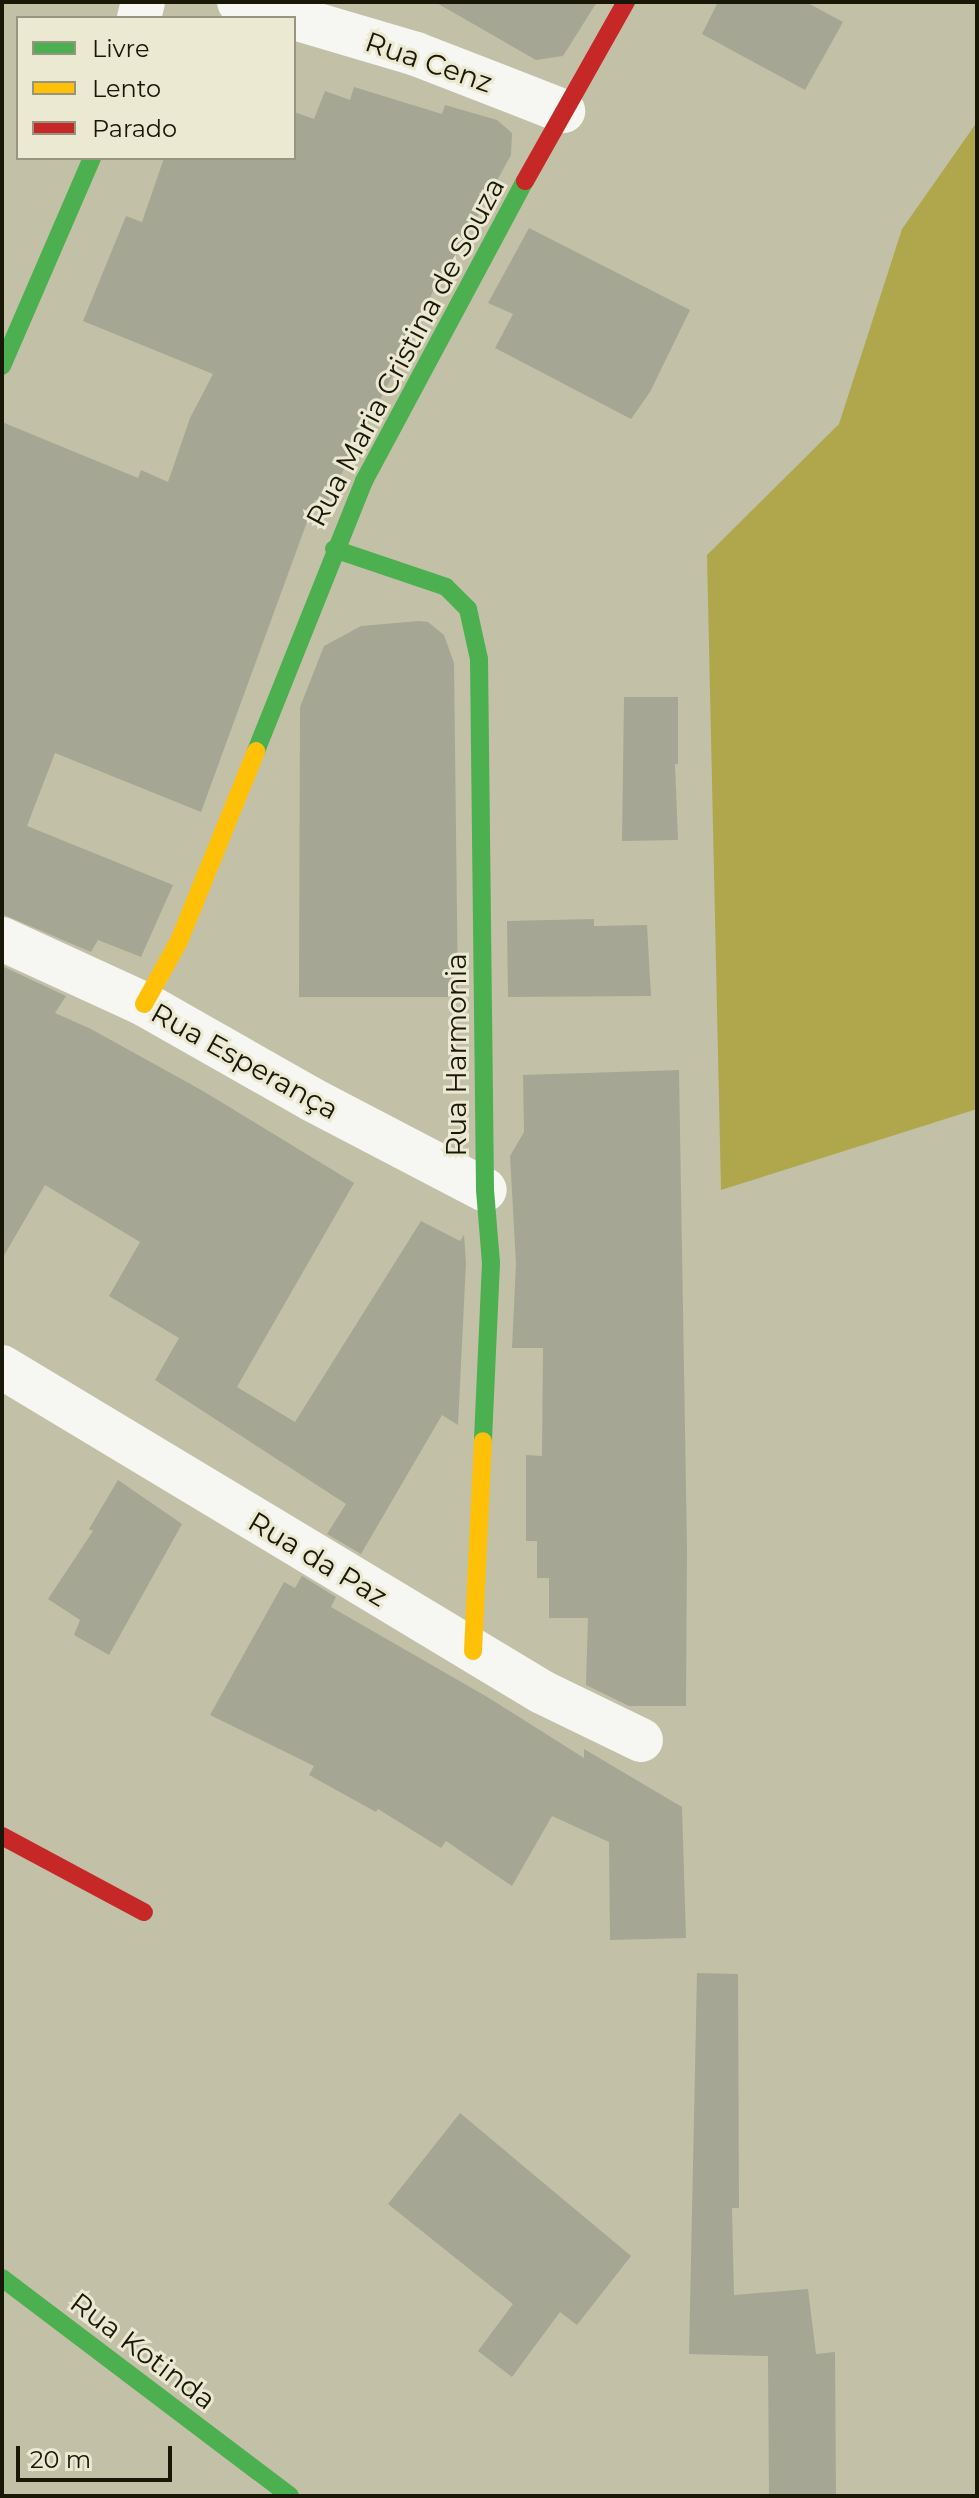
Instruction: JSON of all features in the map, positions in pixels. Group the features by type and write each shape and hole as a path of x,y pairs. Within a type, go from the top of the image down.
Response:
{"street":[{"name":"Rua Cenz","path":"239,2 287,16"},
{"name":"Rua Maria Cristina de Souza","path":"144,1004 179,941 217,853 334,549 364,481 563,111 626,2"},
{"name":"Rua Cenz","path":"296,19 416,54 563,111"},
{"path":"2,366 91,160"},
{"name":"Rua Harmonia","path":"334,549 446,587 468,609 479,659 485,1190 491,1263 473,1651"},
{"name":"Rua Esperança","path":"2,939 144,1004 311,1099 485,1190"},
{"name":"Rua da Paz","path":"2,1367 542,1692 641,1740"},
{"path":"2,1836 144,1912"},
{"name":"Rua Kotinda","path":"2,2278 290,2496"}],"shaded area":[{"path":"977,122 977,1109 721,1190 707,555 839,424 902,229"}],"building":[{"path":"435,2 597,2 563,56 536,60"},
{"path":"718,2 806,2 843,22 805,90 702,34"},
{"path":"354,87 442,114 445,105 497,120 512,133 511,155 442,282 438,280 409,344 327,502 315,500 201,812 55,753 27,826 173,885 141,957 98,940 91,952 2,914 2,422 138,478 141,470 168,482 190,418 213,374 83,321 126,216 142,222 163,160 296,160 296,113 314,119 325,91 350,100"},
{"path":"529,228 690,310 650,392 631,419 495,348 513,314 488,303"},
{"path":"428,622 444,635 454,663 458,997 299,997 300,707 324,646 361,626"},
{"path":"624,697 678,697 678,764 675,764 678,840 622,841"},
{"path":"594,919 594,926 647,925 651,996 508,997 507,921"},
{"path":"2,966 66,996 55,1013 91,1029 203,1091 354,1183 237,1387 295,1422 421,1221 460,1241 464,1235 466,1263 458,1425 442,1415 361,1554 327,1534 346,1504 155,1380 179,1338 109,1296 140,1242 45,1185 2,1259"},
{"path":"679,1070 687,1548 686,1706 629,1706 586,1685 588,1618 549,1618 549,1578 537,1578 537,1541 526,1541 526,1455 542,1456 543,1348 512,1348 516,1264 510,1156 524,1132 523,1075"},
{"path":"118,1480 182,1524 109,1655 74,1635 80,1620 48,1599 93,1531 89,1529"},
{"path":"302,1576 336,1597 331,1607 489,1698 584,1758 584,1749 682,1807 686,1938 610,1940 609,1842 552,1816 512,1886 446,1841 441,1848 378,1809 376,1812 309,1775 314,1766 210,1715 284,1582 295,1588"},
{"path":"697,1973 738,1974 739,2208 732,2208 734,2295 808,2289 816,2354 835,2352 836,2496 769,2496 768,2356 689,2354"},
{"path":"460,2113 631,2256 577,2325 560,2312 512,2377 478,2351 513,2304 388,2204"}],"traffic: fast":[{"path":"2,366 91,160"},
{"path":"256,751 364,481 525,181"},
{"path":"334,549 446,587 468,609 479,659 485,1190 491,1263 483,1441"},
{"path":"2,2278 290,2496"}],"traffic: slow":[{"path":"144,1004 179,941 256,751"},
{"path":"473,1651 483,1441"}],"traffic: jam":[{"path":"525,181 626,2"},
{"path":"2,1836 144,1912"}]}
